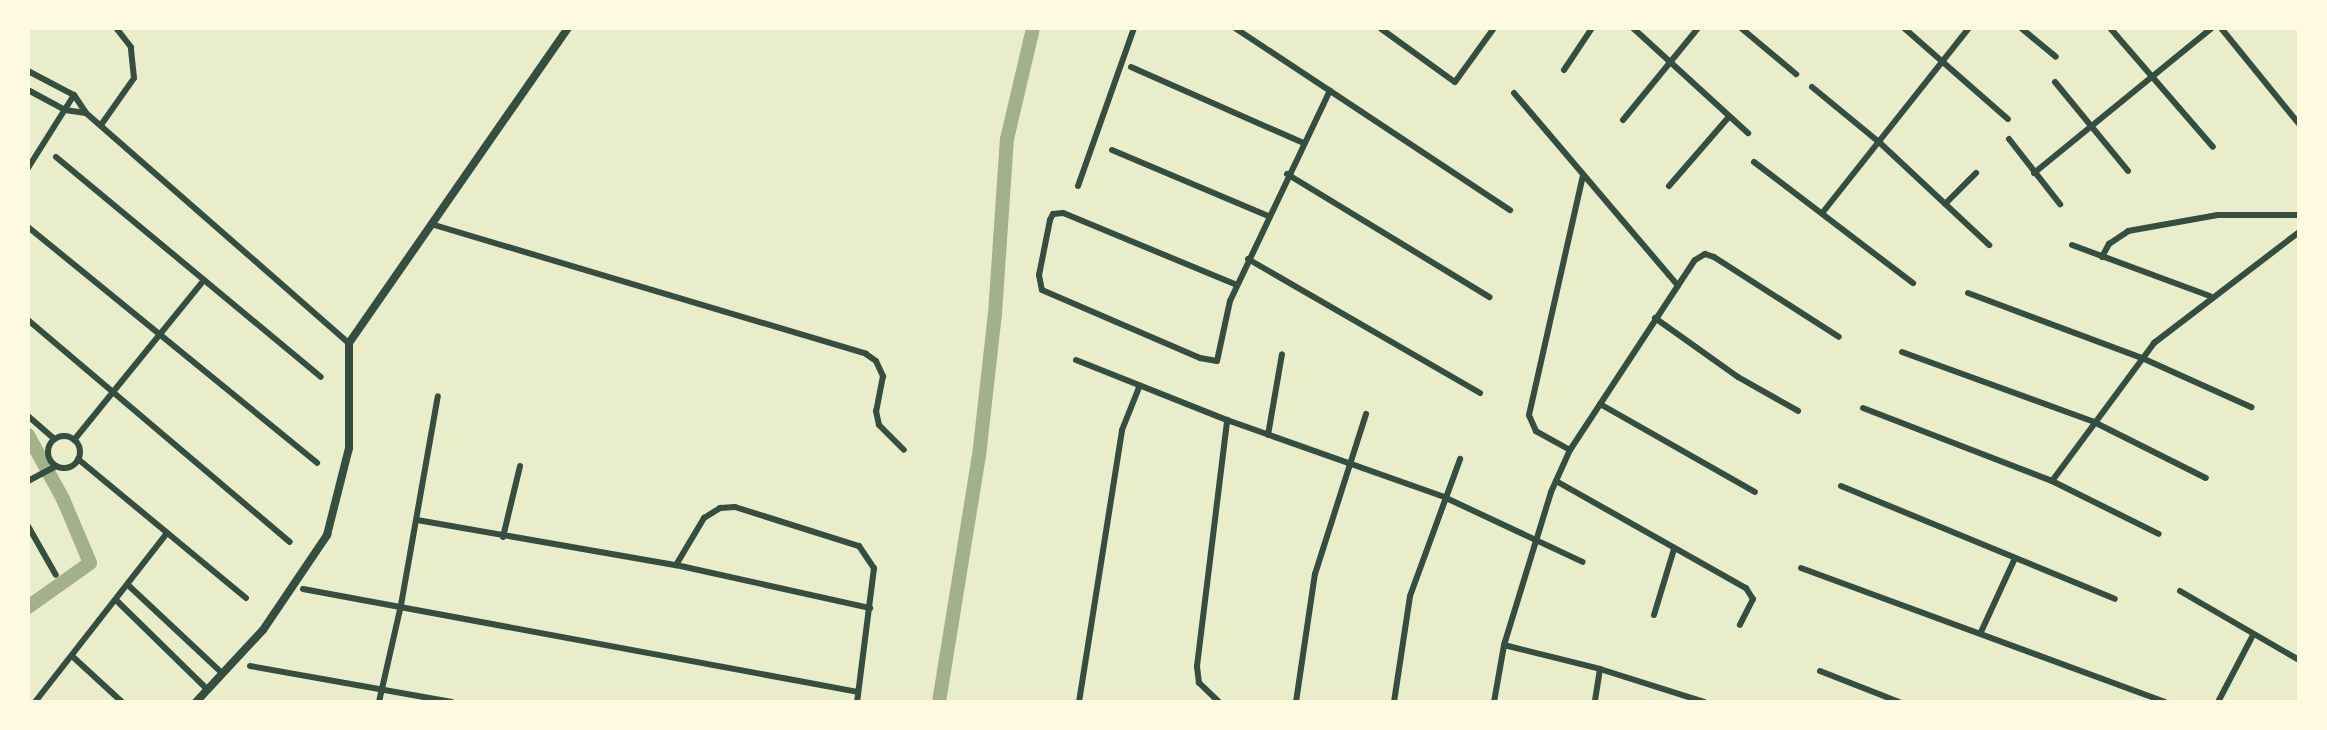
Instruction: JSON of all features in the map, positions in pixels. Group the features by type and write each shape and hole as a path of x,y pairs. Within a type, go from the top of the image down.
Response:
{"street":[{"path":"101,125 134,78 131,47 116,28"},
{"path":"196,702 279,609 327,535 349,448 349,343 429,223 568,28"},
{"path":"1078,186 1134,28"},
{"path":"1235,28 1510,210"},
{"path":"1380,28 1455,82 1493,28"},
{"path":"1564,70 1592,28"},
{"path":"1633,28 1672,61 1728,118 1748,134"},
{"path":"1623,120 1698,28"},
{"path":"1741,28 1796,74"},
{"path":"1904,28 1944,60 2008,119"},
{"path":"1823,212 1969,28"},
{"path":"2021,28 2056,57"},
{"path":"2110,28 2213,147"},
{"path":"2034,173 2090,123 2154,76 2212,28"},
{"path":"2221,28 2299,124"},
{"path":"1131,66 1303,143"},
{"path":"28,71 74,95 86,113 349,343"},
{"path":"2054,82 2128,171"},
{"path":"1812,87 1879,142 1989,245"},
{"path":"28,90 65,110 86,113"},
{"path":"1237,285 1063,213 1053,214 1050,219 1039,275 1042,290 1212,362 1221,355 1227,306 1237,285 1287,174 1330,90"},
{"path":"1514,93 1678,286"},
{"path":"28,168 74,95"},
{"path":"1670,186 1728,118"},
{"path":"2008,139 2060,204"},
{"path":"1112,150 1268,216"},
{"path":"56,157 321,377"},
{"path":"1754,162 1913,283"},
{"path":"1945,204 1976,173"},
{"path":"1287,174 1489,297"},
{"path":"1570,450 1536,431 1529,415 1583,176"},
{"path":"2102,257 2109,243 2128,231 2218,215 2299,215"},
{"path":"429,223 866,354 876,360 883,376 877,411 879,425 904,450"},
{"path":"28,228 317,463"},
{"path":"2052,481 2142,358 2210,296 2299,232"},
{"path":"2071,245 2210,296"},
{"path":"1494,702 1504,645 1534,542 1570,450 1695,260 1705,254 1839,337"},
{"path":"1248,260 1480,393"},
{"path":"74,440 205,280"},
{"path":"1968,293 2142,358 2251,407"},
{"path":"1655,317 1738,377 1798,411"},
{"path":"28,320 290,542"},
{"path":"1902,352 2094,422 2206,478"},
{"path":"1268,435 1282,354"},
{"path":"1076,360 1227,420 1350,460 1444,497 1534,542 1583,562"},
{"path":"1079,702 1122,430 1140,385"},
{"path":"379,702 401,605 438,396"},
{"path":"1600,404 1755,492"},
{"path":"1863,408 2052,481 2159,534"},
{"path":"1296,702 1315,574 1366,414"},
{"path":"28,416 54,439 74,440"},
{"path":"1219,702 1199,684 1196,666 1227,420"},
{"path":"54,439 48,453 56,466"},
{"path":"74,440 78,459 246,598"},
{"path":"1394,702 1409,596 1460,458"},
{"path":"28,481 56,466 71,466 78,459"},
{"path":"503,537 520,466"},
{"path":"1556,481 1752,594 1740,625"},
{"path":"1842,486 2115,599"},
{"path":"676,565 704,518 712,511 735,507 859,546 874,568 857,702"},
{"path":"417,520 676,565 870,608"},
{"path":"28,526 56,575"},
{"path":"36,702 167,533"},
{"path":"1654,615 1674,549"},
{"path":"1982,632 2015,558"},
{"path":"1801,568 1982,632 2165,702"},
{"path":"128,584 223,674"},
{"path":"303,589 401,605 858,692"},
{"path":"2180,591 2299,660"},
{"path":"116,600 208,690"},
{"path":"2218,702 2253,635"},
{"path":"1504,645 1600,670 1681,699 1704,702"},
{"path":"72,656 122,702"},
{"path":"250,666 452,702"},
{"path":"1595,702 1600,670"},
{"path":"1820,671 1899,702"}],"waterway":[{"path":"939,702 979,456 995,314 1007,139 1033,28"},
{"path":"28,435 63,499 90,563 28,607"}]}
